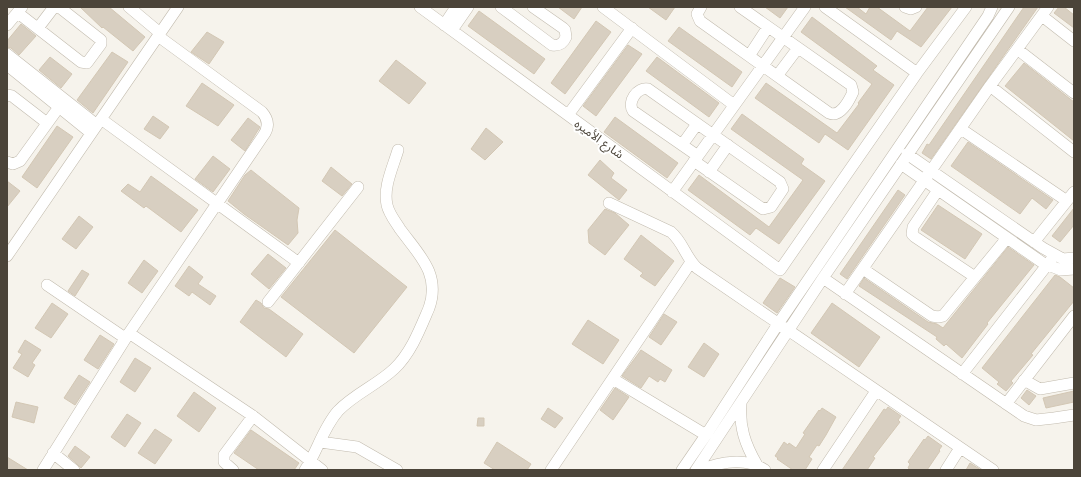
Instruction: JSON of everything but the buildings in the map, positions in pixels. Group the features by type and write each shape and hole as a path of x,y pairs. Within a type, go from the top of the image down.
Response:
{"street":[{"path":"38,28 54,7"},
{"path":"7,25 20,10 38,28 85,64 101,44 101,40 59,7"},
{"path":"43,470 127,336 266,132 268,122 262,112 159,35 128,7"},
{"path":"7,256 178,7"},
{"name":"شارع الأميره","path":"420,7 780,270 917,73"},
{"path":"448,28 456,7"},
{"path":"448,28 468,7"},
{"path":"501,7 552,44 555,45 562,43 566,37 563,28 533,7"},
{"path":"603,7 734,105"},
{"path":"701,7 697,14 700,21 829,113 837,114 841,111 852,95 852,87 740,7"},
{"path":"672,192 805,7"},
{"path":"825,7 917,73 966,7"},
{"path":"906,7 911,9 916,7"},
{"path":"682,470 778,324 988,16 992,7"},
{"path":"696,470 900,164 1009,7"},
{"path":"846,294 990,86 1045,12 1074,41"},
{"path":"749,56 768,27"},
{"path":"568,116 632,28"},
{"path":"777,76 798,48"},
{"path":"1017,48 1074,93"},
{"path":"7,54 96,126"},
{"path":"7,64 59,107 96,126 217,204 299,262"},
{"path":"990,86 1074,152"},
{"path":"643,88 648,89 713,135 782,184 782,192 772,205 768,208 761,207 709,172 682,145 633,111 631,102 638,91 643,88"},
{"path":"7,95 12,96 47,123"},
{"path":"7,162 13,164 20,161 59,107"},
{"path":"682,145 697,124"},
{"path":"961,129 1071,196 1034,242"},
{"path":"709,172 728,146"},
{"path":"308,466 331,421 338,411 394,370 403,360 430,308 433,283 427,266 392,217 387,204 387,190 398,150"},
{"path":"907,154 1034,242 1063,259 1074,258"},
{"path":"900,164 1043,263 1061,270 1074,269"},
{"path":"268,302 358,187"},
{"path":"938,190 913,227 912,234 975,277"},
{"path":"609,203 671,232 681,243 691,262 697,268 993,470"},
{"path":"863,270 932,316 943,316 1007,238"},
{"path":"962,374 1055,255"},
{"path":"551,470 691,262"},
{"path":"823,278 1024,416 1036,420 1074,415"},
{"path":"46,285 253,416 308,466 322,470"},
{"path":"1006,404 1074,316"},
{"path":"613,379 706,435"},
{"path":"1024,380 1040,389 1074,383"},
{"path":"823,470 876,391"},
{"path":"742,402 740,416 742,432 749,451 761,467"},
{"path":"233,470 224,462 224,455 253,416"},
{"path":"320,442 357,447 365,450 397,470"},
{"path":"946,470 960,448"},
{"path":"53,453 74,470"},
{"path":"700,470 709,466 742,462 761,467"}]}
